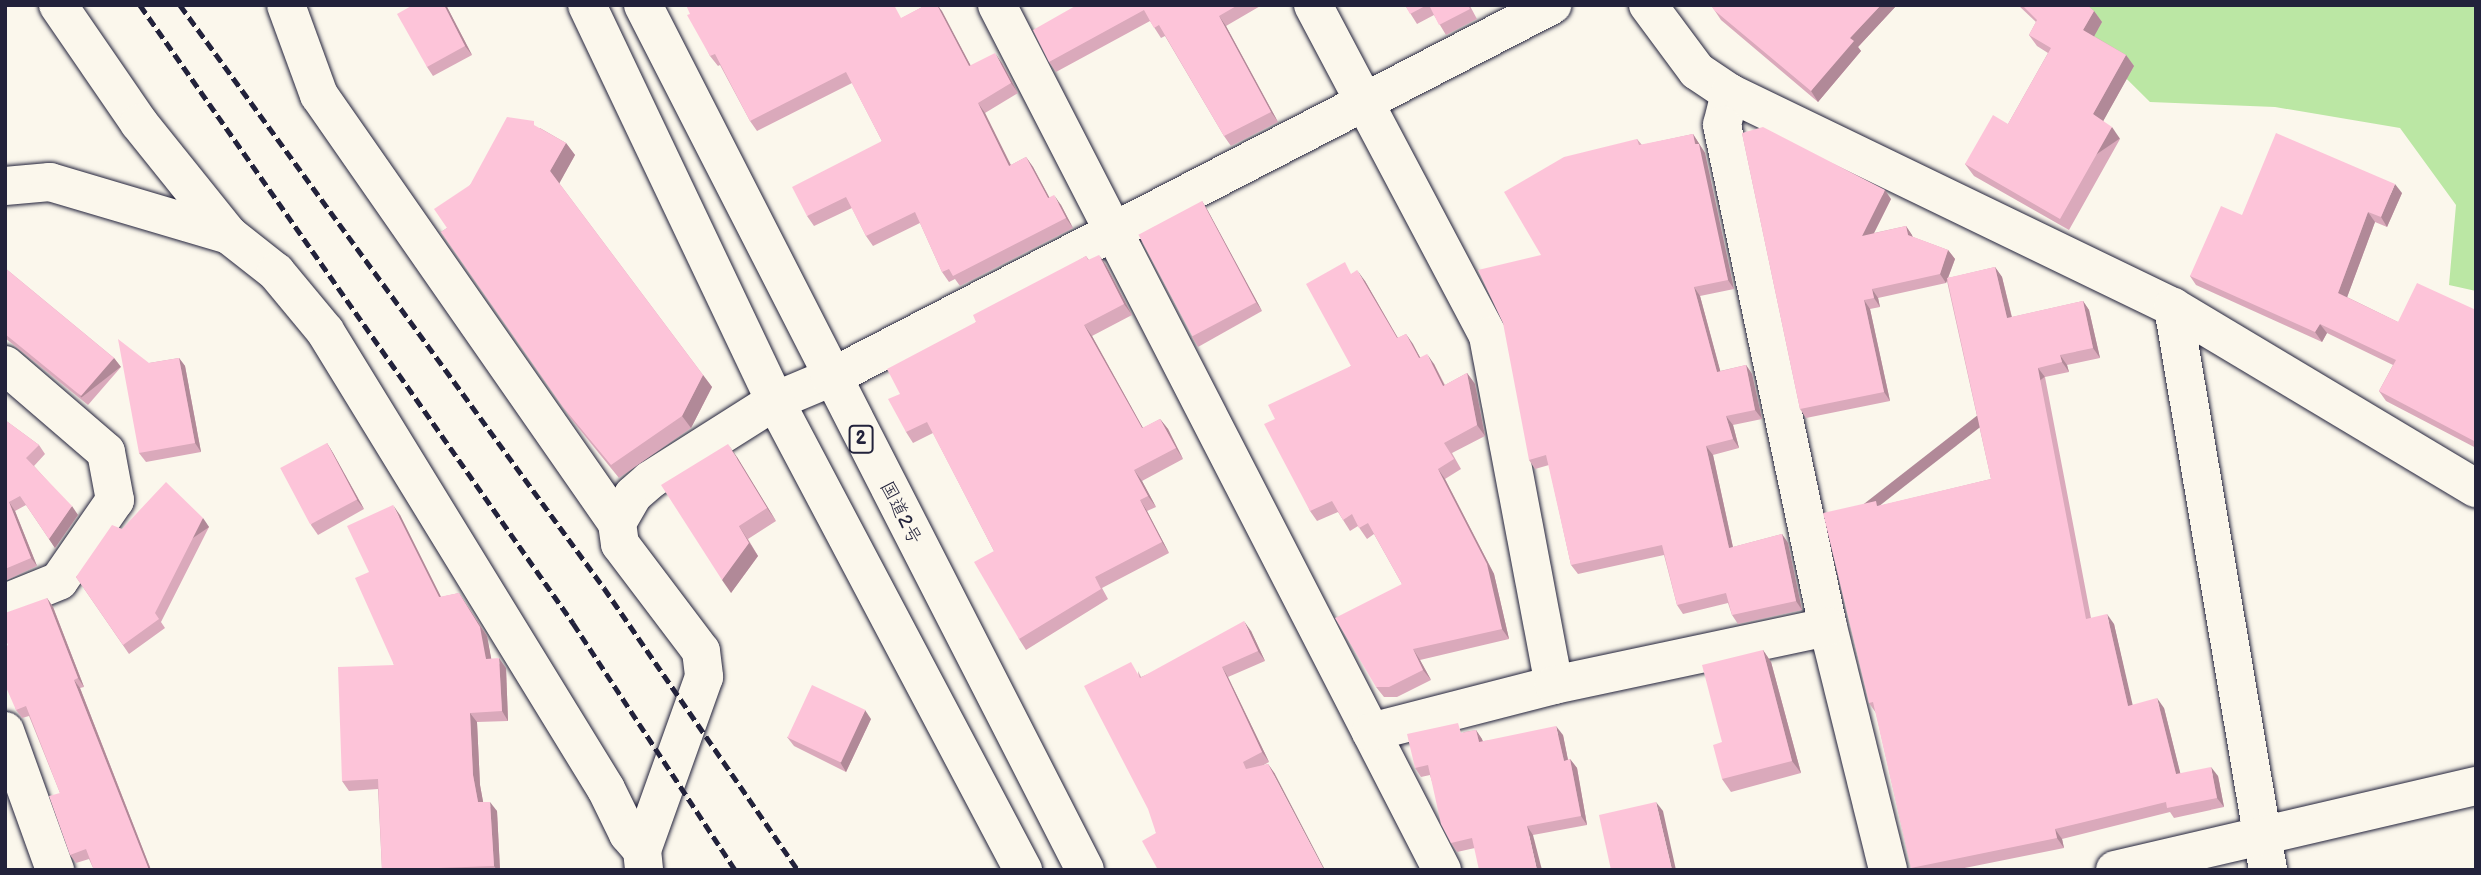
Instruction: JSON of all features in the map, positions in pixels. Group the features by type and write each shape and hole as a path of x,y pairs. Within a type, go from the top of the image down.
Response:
{"main road":[{"path":"58,5 139,123 229,235 276,272 325,331 606,789 643,860"},
{"path":"286,5 319,95 617,523 620,544 705,662 692,715 643,860"},
{"path":"587,5 775,401 1023,870"},
{"name":"国道2号","path":"643,5 830,379 1085,870"},
{"path":"996,5 1115,231 1442,870"},
{"path":"1312,5 1488,336 1554,685"},
{"path":"617,523 633,495 650,480 775,401 830,379 1364,106 1552,5"},
{"path":"1648,5 1697,71 1730,93 2173,307 2476,488"},
{"path":"1730,93 1722,125 1828,627 1888,870"},
{"path":"5,186 50,183 229,235"},
{"path":"2173,307 2264,852"},
{"path":"5,365 106,452 115,500 60,582 5,603"},
{"path":"1371,732 1554,685 1828,627"},
{"path":"5,731 55,870"},
{"path":"2115,870 2264,852 2476,786"}],"green space":[{"path":"2052,5 2476,5 2476,291 2449,285 2456,205 2400,128 2275,107 2150,102"}],"building":[{"path":"413,5 444,5 465,46 427,67 397,14"},
{"path":"686,5 894,5 901,18 926,5 937,5 969,66 995,53 1011,83 978,103 1009,166 1026,157 1048,198 1054,195 1066,218 953,276 949,269 942,272 915,212 866,236 846,197 807,216 792,187 882,141 846,72 750,121 715,54 710,56 687,15 690,14"},
{"path":"1077,5 1238,5 1219,16 1271,112 1224,136 1159,25 1154,28 1144,10 1049,62 1033,30"},
{"path":"1405,5 1427,5 1410,14"},
{"path":"1429,5 1468,5 1470,9 1439,25"},
{"path":"1711,5 1881,5 1850,38 1854,41 1811,91"},
{"path":"2022,5 2087,5 2094,11 2083,30 2126,55 2093,114 2112,127 2060,219 1965,164 1993,115 2008,124 2051,48 2029,35 2037,20"},
{"path":"507,117 534,121 534,125 566,143 550,171 703,375 682,416 611,465 563,407 441,232 447,228 434,209 470,185"},
{"path":"1763,127 1885,190 1862,236 1906,226 1908,235 1948,250 1940,274 1872,289 1874,298 1864,300 1884,392 1800,409 1742,133"},
{"path":"2276,133 2395,184 2381,217 2368,212 2338,293 2398,322 2417,283 2476,310 2476,442 2379,391 2396,360 2320,324 2315,332 2190,276 2221,206 2242,215"},
{"path":"1693,134 1695,144 1699,144 1728,280 1694,287 1717,372 1746,365 1755,410 1726,416 1733,439 1706,446 1729,548 1782,534 1796,601 1732,615 1726,593 1677,605 1662,545 1571,565 1546,455 1529,460 1503,323 1478,270 1541,255 1504,192 1564,157 1637,139 1639,145"},
{"path":"1202,201 1256,303 1192,336 1138,235"},
{"path":"1099,255 1124,304 1084,325 1142,428 1160,419 1176,448 1134,470 1148,496 1140,500 1162,542 1095,577 1101,589 1019,639 974,562 994,551 927,422 906,432 888,399 900,394 887,369 976,322 973,315 1086,256 1088,260"},
{"path":"1345,262 1351,274 1357,270 1397,338 1406,334 1419,358 1427,354 1443,386 1467,373 1477,425 1444,443 1454,459 1438,469 1487,564 1502,629 1413,649 1423,670 1389,687 1376,687 1335,618 1402,584 1368,523 1359,528 1352,514 1343,520 1332,501 1310,511 1264,424 1275,419 1268,405 1351,366 1306,284"},
{"path":"1995,267 2007,318 2083,301 2093,348 2060,355 2062,362 2038,368 2086,619 2107,614 2128,706 2157,698 2176,774 2211,767 2217,798 2167,808 2166,802 2055,829 2057,838 1911,868 1873,702 1869,703 1823,513 1876,501 1877,506 1991,479 1947,278"},
{"path":"5,268 114,358 81,396 5,334"},
{"path":"118,339 149,363 179,358 195,443 139,453"},
{"path":"5,420 39,445 26,458 72,506 49,539 20,496 9,502 31,558 5,569"},
{"path":"327,443 357,500 310,524 280,468"},
{"path":"728,444 767,508 739,526 749,543 722,580 661,485"},
{"path":"166,482 203,518 155,613 159,619 123,645 76,577 112,525 122,529"},
{"path":"393,505 439,597 459,593 480,627 486,659 499,658 502,711 470,713 473,775 478,802 490,802 494,866 382,870 378,779 342,781 338,667 394,665 355,578 369,572 347,526"},
{"path":"47,598 78,678 74,680 149,870 94,870 86,849 70,855 49,796 60,793 26,706 16,710 5,685 5,647 8,645 5,638 5,613"},
{"path":"1244,621 1258,651 1222,667 1262,752 1243,762 1246,769 1268,764 1324,870 1158,870 1142,841 1156,833 1148,809 1084,686 1131,662 1140,678"},
{"path":"1763,650 1792,761 1722,779 1713,745 1722,742 1702,665"},
{"path":"812,685 865,710 841,763 787,738"},
{"path":"1458,723 1461,733 1476,730 1479,742 1556,726 1564,761 1570,759 1581,816 1527,826 1537,870 1479,870 1472,838 1451,843 1441,824 1428,765 1415,768 1407,734"},
{"path":"1656,802 1672,870 1611,870 1599,815"}],"railway":[{"path":"140,5 573,623 735,870"},
{"path":"180,5 604,588 798,870"}]}
